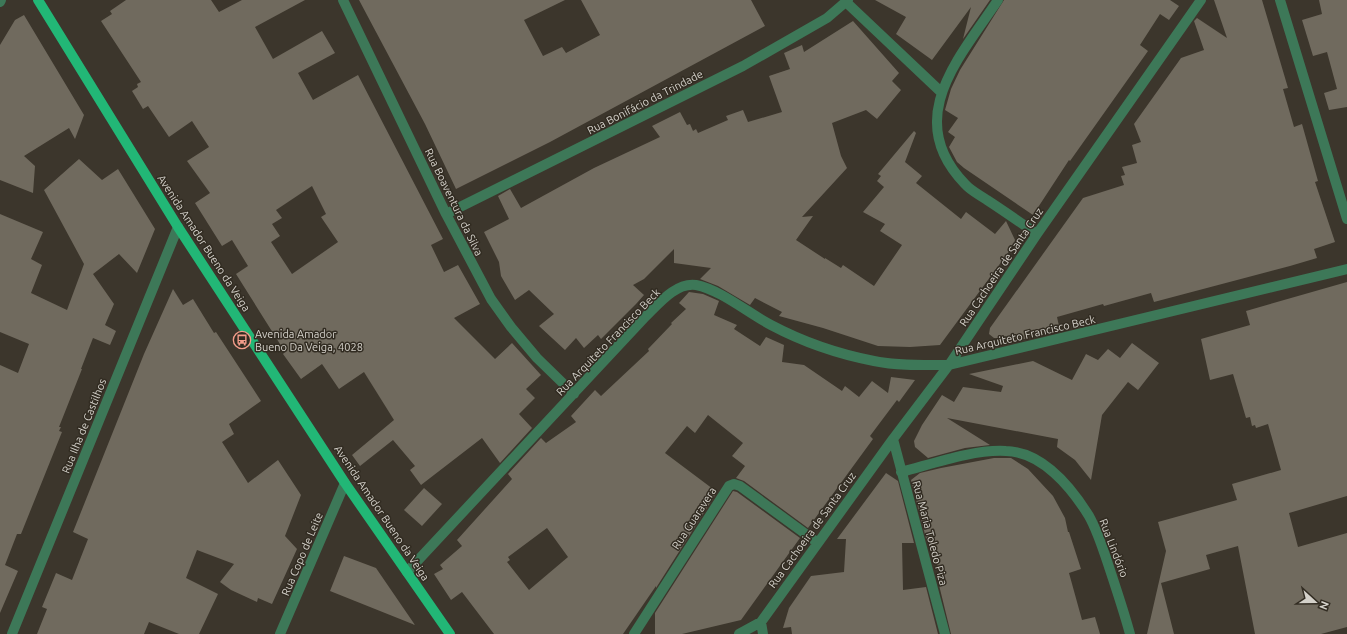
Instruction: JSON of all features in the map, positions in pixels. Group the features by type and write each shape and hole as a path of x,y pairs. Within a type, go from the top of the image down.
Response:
{"main road":[{"name":"Avenida Amador Bueno da Veiga","path":"38,0 178,228 345,483 450,634"}],"street":[{"name":"Rua Boaventura da Silva","path":"343,0 472,267 499,310 537,358 574,394"},
{"path":"998,0 951,69 941,92 937,120 940,146 948,164 966,186 1037,234"},
{"name":"Rua Cachoeira de Santa Cruz","path":"739,634 761,622 893,439 950,365 1037,234 1200,0"},
{"path":"1280,0 1347,219"},
{"name":"Rua Bonifácio da Trindade","path":"446,214 743,66 827,18 847,1"},
{"path":"847,1 941,92"},
{"name":"Rua Ilha de Castilhos","path":"12,634 178,228"},
{"name":"Rua Arquiteto Francisco Beck","path":"407,572 665,298 681,287 695,285 715,292 770,324 806,342 832,350 874,361 914,365 950,365 1347,269"},
{"name":"Rua Maria Toledo Piza","path":"893,439 945,634"},
{"name":"Rua Lindório","path":"901,472 989,451 1007,451 1029,456 1049,469 1069,490 1089,516 1102,547 1130,634"},
{"name":"Rua Copo de Leite","path":"280,634 345,483"},
{"name":"Rua Guaravera","path":"634,634 729,486 734,484 740,486 818,543"},
{"path":"761,622 763,634"}],"building":[{"path":"126,0 211,0 219,12 242,0 305,0 255,27 273,59 322,31 335,53 298,73 313,100 358,75 443,239 431,245 444,272 458,265 480,304 454,318 495,359 512,343 541,375 526,389 535,398 519,414 532,428 500,463 482,438 421,485 410,470 415,466 393,440 360,466 352,455 394,420 364,372 339,389 322,364 301,379 283,354 285,352 236,274 248,266 232,240 222,246 195,203 210,193 187,161 209,147 192,121 169,137 148,106 143,109 132,91 138,87 137,84 141,82 101,21 112,14 110,11","holes":["312,186 326,214 321,217 338,242 292,274 271,242 280,236 272,224 282,218 276,210"]},
{"path":"359,0 565,0 524,20 543,56 562,47 566,53 600,35 581,0 751,0 765,26 550,142 456,189 425,124"},
{"path":"875,0 990,0 963,39 971,7 932,60 896,34 906,17"},
{"path":"1004,0 1170,0 1179,6 1169,20 1160,14 1140,45 1148,51 1070,161 1069,160 1033,215 964,168 957,162 949,147 955,137 948,132 958,118 945,110 951,89 960,70"},
{"path":"1214,0 1262,0 1288,88 1283,89 1294,127 1302,124 1318,181 1315,182 1335,242 1314,249 1317,258 1290,266 1154,302 1151,293 1104,306 1103,304 1057,317 1059,326 1026,333 1028,339 994,338 989,334 990,328 1083,198 1124,185 1121,176 1125,175 1122,167 1137,163 1132,145 1141,142 1134,124 1181,58 1204,50 1194,21 1197,18 1227,38"},
{"path":"1319,0 1347,0 1347,107 1329,110 1324,93 1337,89 1327,52 1313,56 1302,20 1322,14"},
{"path":"24,15 84,115 75,139 69,128 24,156 35,166 33,193 0,180 0,45 15,20"},
{"path":"853,21 899,73 892,81 901,90 877,119 866,110 832,123 841,156 847,168 802,217 813,216 796,240 841,268 843,265 874,286 902,245 880,231 885,224 863,212 884,187 877,181 881,176 878,174 914,131 916,133 905,162 922,176 916,183 961,219 966,212 995,234 1006,221 1015,240 1014,243 1016,242 940,345 910,347 878,346 823,328 779,316 782,312 755,298 750,305 718,286 700,279 711,268 674,263 674,249 644,279 633,285 644,295 636,304 601,339 598,335 584,348 576,338 565,350 539,326 554,314 529,290 515,300 501,276 499,262 484,232 509,219 498,196 510,189 521,208 594,168 660,137 652,126 680,112 687,125 690,124 693,131 696,129 698,133 728,120 726,116 743,110 748,122 782,112 769,76 790,69 784,53 802,45 804,52"},
{"path":"79,159 102,180 118,169 155,229 137,273 119,254 93,274 114,304 105,325 116,331 110,345 93,338 59,427 61,427 59,431 62,432 21,534 17,534 5,565 18,571 0,613 0,365 18,373 29,344 0,332 0,214 43,232 31,259 42,265 31,293 67,310 84,264 44,190"},
{"path":"1347,282 1347,496 1289,513 1298,547 1347,533 1347,627 1321,634 1255,634 1238,546 1206,555 1210,569 1161,583 1174,634 1147,634 1166,551 1158,522 1237,500 1232,484 1281,470 1268,424 1256,428 1255,425 1252,426 1250,417 1246,418 1233,374 1210,380 1201,339 1250,325 1246,311"},
{"path":"173,289 183,305 193,299 214,333 216,332 261,401 229,424 234,434 222,442 248,483 278,460 301,495 285,536 297,549 272,604 258,598 257,602 231,590 220,582 234,564 197,550 186,578 218,594 199,634 179,634 149,622 144,634 37,634 47,609 42,607 56,573 72,580 88,539 73,532 144,354"},
{"path":"689,292 703,294 719,301 714,315 737,325 734,329 760,346 766,337 784,345 782,362 804,365 842,391 845,386 859,397 872,381 888,393 891,377 915,380 899,402 897,400 870,436 873,439 808,528 744,481 736,478 745,466 732,456 743,443 708,415 695,433 687,426 665,453 717,492 656,588 656,586 623,634 494,634 462,592 451,600 434,574 443,569 440,565 462,546 457,540 512,479 508,474 541,438 546,443 576,422 571,416 595,390 601,396 649,351 648,349 672,324 671,323 686,309 679,303","holes":["547,528 568,557 529,590 507,562 510,560 508,557"]},
{"path":"1132,343 1159,363 1138,390 1128,382 1102,415 1091,480 1075,460 1057,447 1058,439 947,418 990,445 965,448 928,458 915,447 914,441 922,425 942,395 954,402 963,387 1001,392 1003,386 969,374 1033,361 1072,380 1086,354 1098,360 1108,349 1120,358"},
{"path":"994,458 1011,458 1028,469 1053,496 1065,518 1068,532 1081,569 1069,573 1082,620 1095,617 1100,634 951,634 939,585 942,585 932,542 927,542 911,480 920,473"},
{"path":"886,473 898,481 914,543 902,543 903,590 926,587 938,634 792,634 791,627 783,628 789,608 811,576 844,572 846,539 837,539"},
{"path":"424,488 442,504 422,526 404,510"},
{"path":"733,491 737,492 800,538 741,620 682,634 655,634 655,613"},
{"path":"344,556 376,568 415,625 330,591"}],"place":[{"name":"Avenida Amador Bueno Da Veiga, 4028","path":"242,340"}]}
